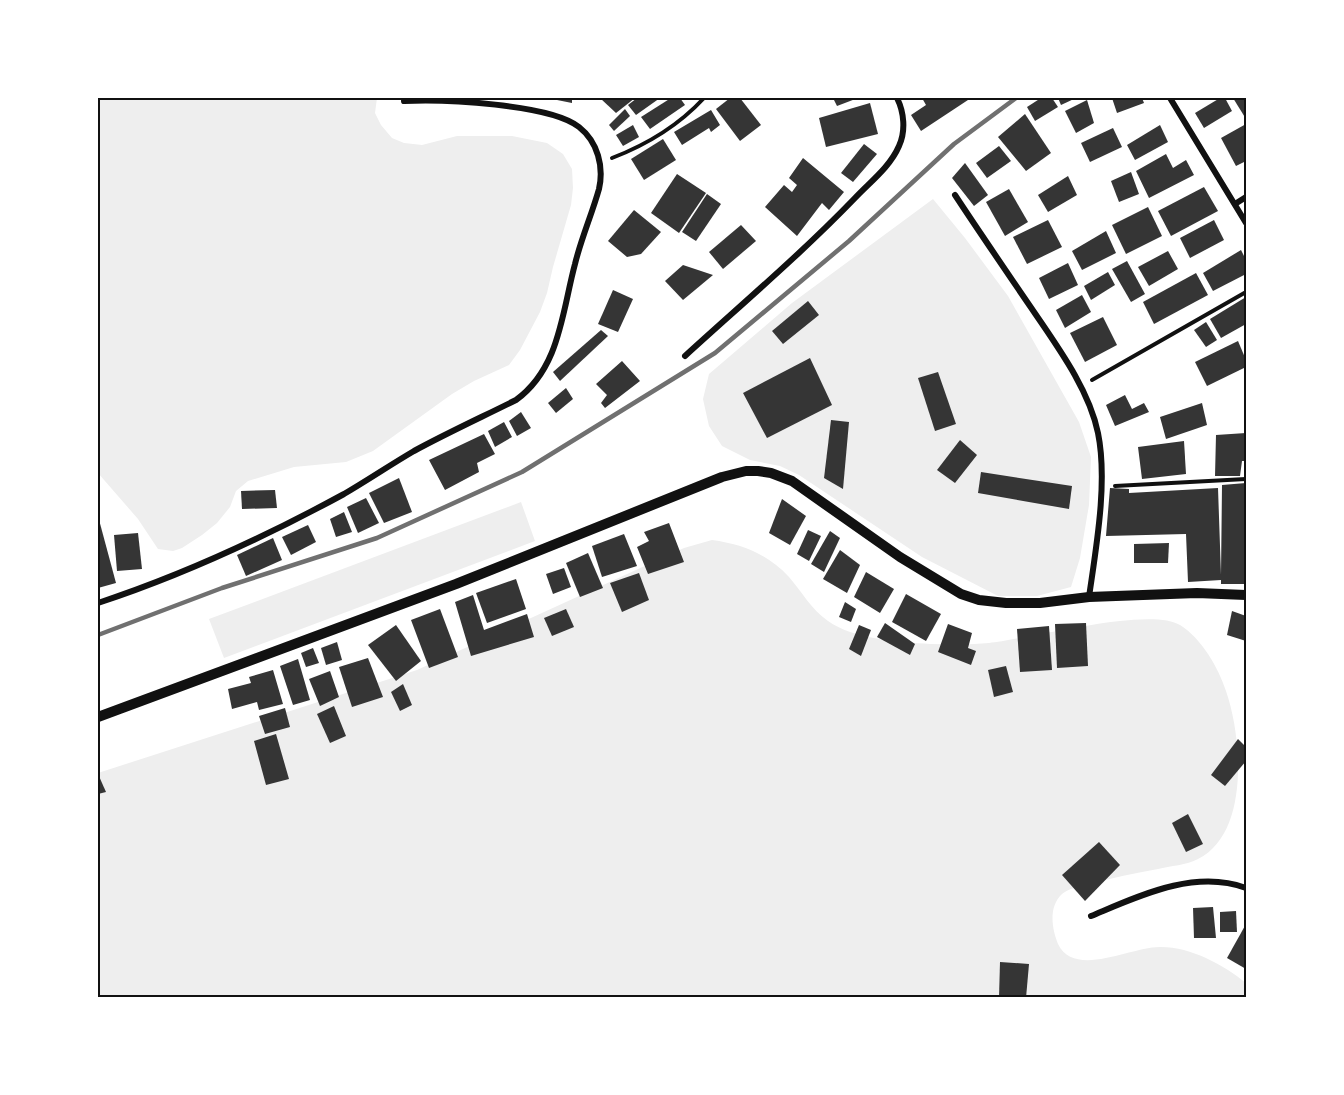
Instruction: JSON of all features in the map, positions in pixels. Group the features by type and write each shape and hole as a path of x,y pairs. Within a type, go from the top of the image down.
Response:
{"street":[{"path":"685,356 814,240 890,161 900,145 903,128 902,108 897,98"},
{"path":"1170,98 1246,223"},
{"path":"98,603 143,588 215,558 299,518 416,450 516,400 529,390 541,374 556,345 575,262 599,189 601,178 598,155 586,134 578,126 564,119 517,108 432,100 404,101"},
{"path":"955,195 1052,338 1081,386 1098,432 1102,457 1101,486 1089,597"},
{"path":"1235,204 1246,197"},
{"path":"98,717 456,584 722,477 747,471 771,473 792,481 900,556 961,594 979,600 1040,603 1089,597 1197,593 1246,595"},
{"path":"1091,916 1146,893 1187,883 1220,883 1246,888"}],"path":[{"path":"600,162 629,151 658,136 704,98"},
{"path":"1081,386 1246,292"},
{"path":"1101,486 1246,479"}],"shaded area":[{"path":"98,98 377,98 375,113 381,125 392,138 404,143 422,145 457,136 512,136 547,143 563,154 572,169 571,205 547,293 540,312 520,350 509,365 452,394 373,451 346,462 294,467 248,481 236,491 230,507 217,523 202,535 173,551 158,549 138,519 98,473"},
{"path":"933,199 1008,296 1079,422 1091,457 1089,505 1080,558 1071,587 1037,596 998,596 922,557 799,475 780,466 750,460 722,446 709,426 703,399 709,374 792,303"},
{"path":"521,502 535,541 224,658 209,619"},
{"path":"712,540 744,547 763,556 789,577 812,606 828,621 863,636 930,644 982,644 1088,625 1143,619 1165,620 1180,625 1188,631 1214,663 1232,710 1236,733 1238,783 1234,807 1227,828 1215,846 1194,861 1106,880 1065,892 1058,899 1053,912 1054,932 1058,944 1066,954 1077,959 1105,958 1149,948 1184,950 1206,958 1237,976 1246,983 1246,997 98,997 98,773 417,670 684,548"}],"building":[{"path":"547,98 572,98 572,103"},
{"path":"600,98 635,98 616,113"},
{"path":"637,98 660,98 636,115 628,105"},
{"path":"671,98 680,98 685,105 650,129 641,117"},
{"path":"730,98 740,98 761,125 740,141 716,109"},
{"path":"833,98 858,98 837,106"},
{"path":"922,98 971,98 921,131 911,115 926,105"},
{"path":"1041,98 1052,98 1058,107 1035,121 1027,107"},
{"path":"1058,98 1076,98 1061,105"},
{"path":"1112,98 1142,98 1144,103 1117,113"},
{"path":"1220,98 1225,98 1232,111 1204,128 1195,113"},
{"path":"1233,98 1246,98 1246,119"},
{"path":"1087,100 1094,123 1076,133 1065,111"},
{"path":"870,103 878,134 826,147 819,118"},
{"path":"625,109 630,116 614,131 609,125"},
{"path":"711,110 720,125 711,132 709,128 682,145 674,132"},
{"path":"1025,114 1051,153 1026,171 998,137"},
{"path":"1246,124 1246,161 1236,166 1221,138"},
{"path":"633,125 639,137 623,146 616,135"},
{"path":"1160,125 1168,142 1135,160 1127,145"},
{"path":"1113,128 1122,147 1090,162 1081,143"},
{"path":"663,139 676,160 644,180 631,159"},
{"path":"864,144 877,154 853,182 841,173"},
{"path":"999,146 1011,161 987,178 976,163"},
{"path":"1166,154 1173,168 1186,160 1194,175 1149,198 1136,171"},
{"path":"803,158 844,192 829,210 822,203 797,236 765,207 784,185 792,192 797,185 789,178"},
{"path":"965,163 988,195 974,206 952,178"},
{"path":"1131,172 1139,194 1119,202 1111,181"},
{"path":"677,174 706,193 679,233 651,213"},
{"path":"1068,176 1077,195 1048,212 1038,195"},
{"path":"1204,187 1218,211 1171,236 1158,211"},
{"path":"1009,189 1028,222 1005,236 986,202"},
{"path":"707,194 721,204 696,241 682,232"},
{"path":"1148,207 1162,236 1126,254 1112,225"},
{"path":"634,210 661,232 641,254 627,257 608,241"},
{"path":"1048,220 1062,247 1027,264 1013,237"},
{"path":"1214,220 1224,240 1190,258 1180,238"},
{"path":"741,225 756,241 723,269 709,252"},
{"path":"1106,231 1116,253 1082,270 1072,251"},
{"path":"1241,250 1246,260 1246,274 1213,291 1203,273"},
{"path":"1168,251 1178,269 1149,286 1138,267"},
{"path":"1127,261 1145,294 1131,302 1112,269"},
{"path":"1068,263 1078,285 1049,299 1039,278"},
{"path":"683,265 713,275 683,300 665,281"},
{"path":"1108,272 1115,285 1091,300 1084,286"},
{"path":"1196,273 1208,295 1154,324 1143,302"},
{"path":"613,290 633,299 618,332 598,324"},
{"path":"1082,295 1091,312 1065,328 1056,310"},
{"path":"1246,297 1246,324 1221,338 1210,319"},
{"path":"808,301 819,315 783,344 772,331"},
{"path":"1103,317 1117,345 1085,362 1070,333"},
{"path":"1206,322 1217,340 1206,347 1194,330"},
{"path":"601,330 608,336 560,381 553,372"},
{"path":"1238,341 1246,360 1246,367 1207,386 1195,362"},
{"path":"810,358 832,405 767,438 743,393"},
{"path":"622,361 640,381 605,408 601,403 607,395 596,384"},
{"path":"938,372 956,424 935,431 918,378"},
{"path":"566,388 573,399 556,413 548,403"},
{"path":"1125,395 1132,409 1144,403 1149,412 1115,426 1106,405"},
{"path":"1202,403 1207,425 1166,439 1160,417"},
{"path":"521,412 531,428 517,436 509,421"},
{"path":"831,420 849,422 843,489 824,478"},
{"path":"504,422 512,437 495,447 488,431"},
{"path":"1246,433 1246,461 1242,461 1240,476 1215,476 1216,435"},
{"path":"484,434 495,454 477,463 479,472 445,490 429,460"},
{"path":"960,440 977,455 955,483 937,470"},
{"path":"1184,441 1186,474 1142,479 1138,447"},
{"path":"981,472 1072,486 1069,509 978,493"},
{"path":"399,478 412,512 384,523 369,493"},
{"path":"1246,483 1246,584 1221,584 1221,580 1188,582 1186,534 1106,536 1110,488 1129,489 1129,493 1218,488 1221,575 1222,485"},
{"path":"275,490 277,508 242,509 241,491"},
{"path":"366,498 379,523 358,533 347,507"},
{"path":"782,499 806,516 790,545 769,533"},
{"path":"344,512 352,532 336,537 330,519"},
{"path":"98,516 116,583 98,588"},
{"path":"669,523 684,562 648,574 637,547 649,541 644,532"},
{"path":"308,525 316,542 291,555 282,537"},
{"path":"808,530 821,536 809,561 797,554"},
{"path":"830,531 840,538 824,572 811,564"},
{"path":"138,533 142,569 117,571 114,535"},
{"path":"624,534 637,566 602,577 592,546"},
{"path":"273,538 282,560 246,576 237,555"},
{"path":"1169,543 1168,563 1134,563 1134,544"},
{"path":"840,550 860,565 847,593 823,579"},
{"path":"588,553 603,588 580,597 566,563"},
{"path":"564,568 571,587 553,594 546,574"},
{"path":"866,572 894,589 880,613 854,597"},
{"path":"639,573 649,600 622,612 610,583"},
{"path":"516,579 526,609 487,623 476,593"},
{"path":"906,594 941,614 926,641 892,622"},
{"path":"473,595 484,630 527,614 534,637 471,656 455,602"},
{"path":"845,602 856,609 851,622 839,617"},
{"path":"440,609 458,657 429,668 411,620"},
{"path":"566,609 574,627 552,636 544,618"},
{"path":"1232,611 1246,616 1246,641 1227,635"},
{"path":"885,623 915,644 910,655 877,637"},
{"path":"1086,623 1088,666 1057,668 1055,624"},
{"path":"948,624 972,633 968,648 976,651 971,665 938,652"},
{"path":"396,625 421,661 396,681 368,645"},
{"path":"859,625 871,630 861,656 849,649"},
{"path":"1049,626 1052,670 1020,672 1017,629"},
{"path":"337,642 342,660 326,665 321,648"},
{"path":"313,648 319,663 306,667 301,653"},
{"path":"368,658 383,697 352,707 339,667"},
{"path":"298,659 310,700 293,705 280,666"},
{"path":"1006,666 1013,692 994,697 988,670"},
{"path":"273,670 283,704 259,710 257,702 232,709 228,689 251,683 249,677"},
{"path":"330,671 339,697 320,706 309,679"},
{"path":"403,684 412,705 400,711 391,692"},
{"path":"334,706 346,736 330,743 317,714"},
{"path":"285,708 290,727 265,734 259,716"},
{"path":"276,734 289,779 266,785 254,741"},
{"path":"1238,739 1246,747 1246,761 1225,786 1211,775"},
{"path":"98,774 106,792 98,794"},
{"path":"1188,814 1203,844 1186,852 1172,823"},
{"path":"1099,842 1120,865 1085,901 1062,875"},
{"path":"1213,907 1216,938 1194,938 1193,908"},
{"path":"1236,911 1237,932 1220,932 1220,912"},
{"path":"1246,924 1246,969 1227,958"},
{"path":"1000,962 1029,964 1026,998 999,998"}],"railway":[{"path":"98,635 222,588 377,538 522,472 715,353 849,241 954,144 1016,98"}]}
